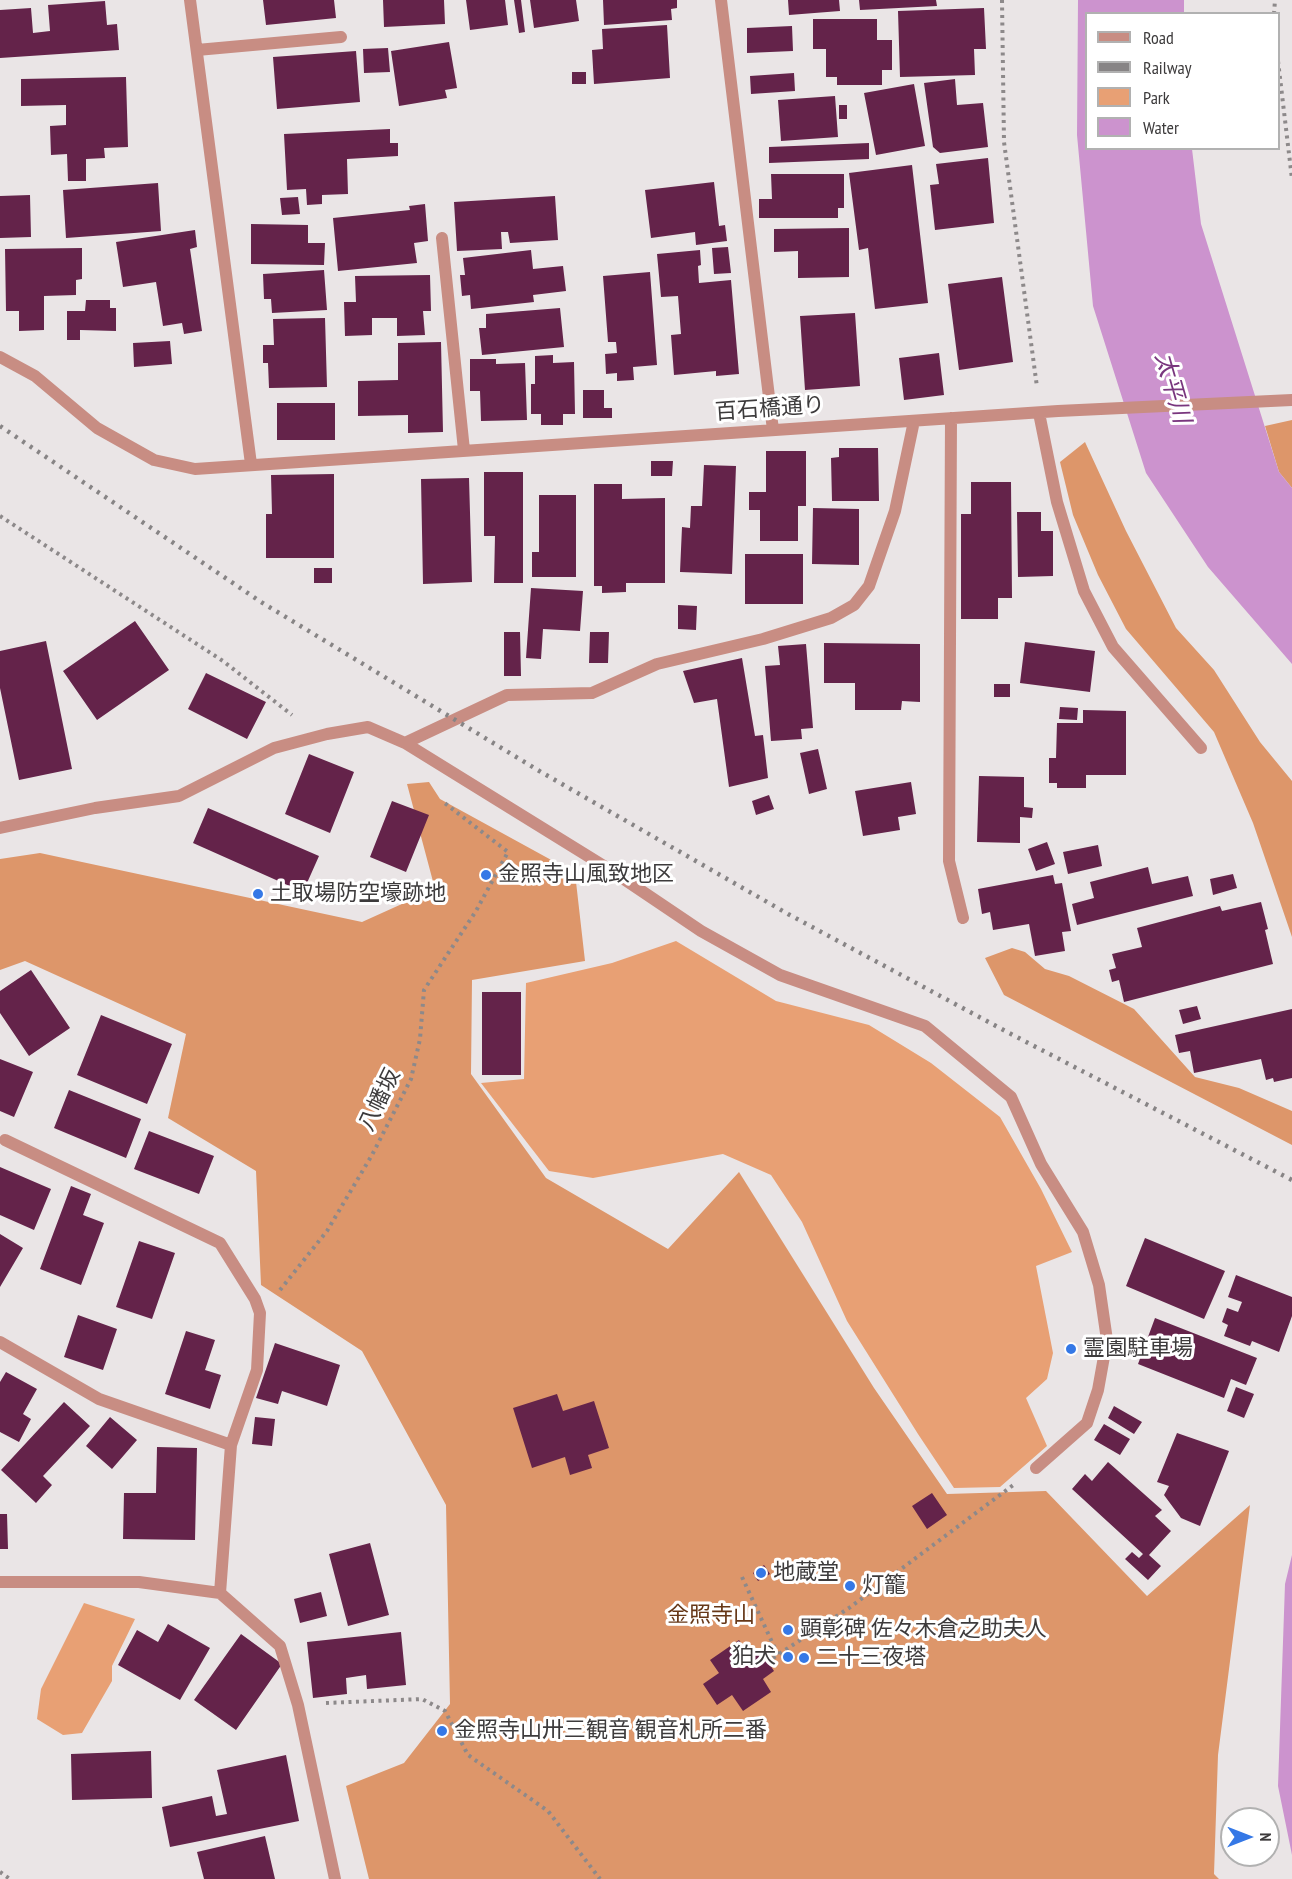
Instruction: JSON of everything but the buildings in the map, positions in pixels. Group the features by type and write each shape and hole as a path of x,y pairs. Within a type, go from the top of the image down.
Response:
{"street":[{"path":"190,0 251,464"},
{"path":"721,0 772,430"},
{"path":"197,50 341,38"},
{"path":"442,238 464,450"},
{"name":"百石橋通り","path":"0,357 34,376 98,428 154,460 195,469 1040,412 1292,400"},
{"path":"1040,412 1057,502 1084,591 1113,647 1201,748"},
{"path":"951,418 949,861 963,918"},
{"path":"405,743 507,694 592,693 657,664 763,639 831,618 854,605 868,585 895,511 914,421"},
{"path":"0,828 95,808 179,796 274,748 327,734 368,727 405,743 612,871 701,932 780,975 925,1026 1011,1097 1041,1164 1083,1232 1099,1285 1107,1340 1098,1390 1087,1423 1035,1468"},
{"path":"5,1140 220,1243 255,1299 260,1313 257,1371 231,1445 220,1593"},
{"path":"0,1342 99,1399 231,1445"},
{"path":"0,1582 138,1582 220,1593 280,1646 298,1705 335,1879"}],"path":[{"path":"1002,0 1004,142 1040,412"},
{"path":"1280,78 1292,179"},
{"path":"0,516 223,661 296,718 327,734"},
{"name":"八幡坂","path":"260,1313 327,1231 372,1155 411,1079 420,1039 424,990 476,911 507,852"},
{"path":"773,1658 849,1608 1035,1468"},
{"path":"742,1577 778,1655"},
{"path":"298,1705 422,1698 445,1711 468,1755 548,1811 600,1879"},
{"path":"0,1872 10,1879"}],"green space":[{"path":"1292,420 1292,488 1279,472 1265,426"},
{"path":"1085,442 1126,531 1176,628 1214,670 1260,742 1292,781 1292,937 1253,823 1214,732 1126,629 1098,575 1073,515 1060,462"},
{"name":"金照寺山","path":"429,782 440,799 575,873 585,961 472,980 471,1074 546,1178 668,1249 739,1172 874,1388 947,1494 1046,1491 1147,1596 1250,1505 1218,1755 1214,1874 1219,1879 369,1879 346,1786 404,1763 450,1704 446,1505 362,1351 261,1285 256,1171 168,1118 186,1034 25,961 0,970 0,859 40,853 362,922 435,889 407,784"},
{"path":"676,941 776,1001 869,1025 931,1063 1000,1117 1041,1189 1072,1252 1036,1266 1053,1353 1047,1379 1026,1398 1047,1446 1000,1487 954,1488 847,1321 802,1222 771,1175 723,1154 593,1178 549,1171 481,1083 524,1079 526,983 612,963"},
{"path":"1012,948 1025,952 1045,969 1069,976 1134,1009 1195,1077 1239,1088 1292,1111 1292,1145 1004,995 985,958"},
{"path":"84,1603 135,1619 112,1666 112,1681 82,1733 63,1735 37,1719 41,1689"}],"water":[{"name":"太平川","path":"1078,0 1184,0 1184,12 1085,12 1085,150 1192,150 1201,224 1279,472 1292,488 1292,664 1208,567 1146,473 1093,306 1077,135"},
{"path":"1292,1555 1292,1855 1278,1786 1285,1584"}],"railway":[{"path":"0,426 261,602 541,772 788,914 1009,1033 1292,1180"}],"place":[{"name":"金照寺山風致地区","path":"486,875"},
{"name":"土取場防空壕跡地","path":"258,894"},
{"name":"霊園駐車場","path":"1071,1349"},
{"name":"地蔵堂","path":"761,1573"},
{"name":"灯籠","path":"850,1586"},
{"name":"顕彰碑 佐々木倉之助夫人","path":"788,1630"},
{"name":"狛犬","path":"788,1657"},
{"name":"二十三夜塔","path":"804,1658"},
{"name":"金照寺山卅三観音 観音札所二番","path":"442,1731"}]}
